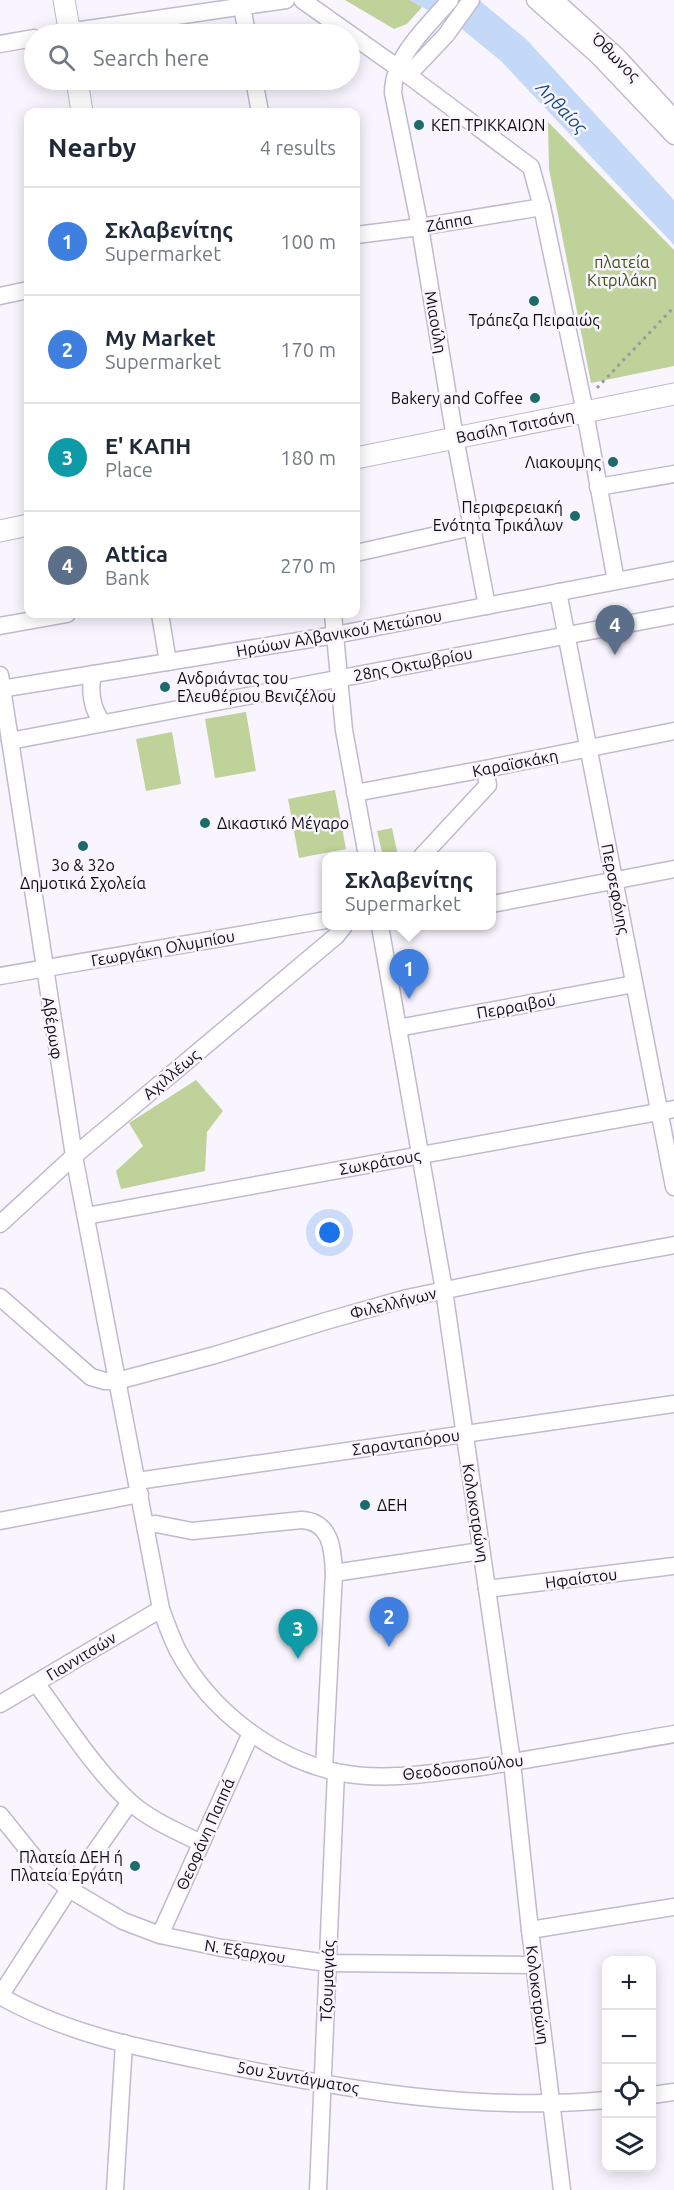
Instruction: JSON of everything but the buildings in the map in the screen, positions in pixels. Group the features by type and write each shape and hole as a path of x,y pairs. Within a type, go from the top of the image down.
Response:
{"main road":[{"path":"64,0 64,24"},
{"path":"79,90 81,108"},
{"name":"Βασίλη Τσιτσάνη","path":"360,457 674,394"},
{"path":"0,531 24,526"}],"street":[{"path":"121,24 241,3 286,0"},
{"path":"302,0 336,24"},
{"name":"Μιαούλη","path":"450,0 414,43 403,71 393,82 393,99 420,227 455,438 487,606"},
{"path":"403,71 446,35 471,0"},
{"path":"535,0 598,56 674,136"},
{"name":"Όθωνος","path":"555,0 616,56 674,118"},
{"path":"241,3 244,24"},
{"path":"0,44 24,40"},
{"path":"360,41 529,164 542,207 585,412 616,581"},
{"path":"256,90 259,108"},
{"name":"Ζάππα","path":"360,234 542,207"},
{"path":"0,296 24,291"},
{"path":"598,487 674,474"},
{"path":"360,552 472,527"},
{"name":"Ηρώων Αλβανικού Μετώπου","path":"1,684 93,674 335,635 674,570"},
{"name":"Περσεφόνης","path":"558,592 634,984 667,1110 674,1187"},
{"name":"28ης Οκτωβρίου","path":"10,741 674,615"},
{"path":"0,626 45,618"},
{"path":"161,618 168,662"},
{"path":"333,618 345,739 366,852"},
{"path":"93,674 92,701 103,723"},
{"name":"Αβέρωφ","path":"1,684 74,1156 117,1381"},
{"name":"Καραϊσκάκη","path":"355,793 674,731"},
{"path":"426,852 488,785 485,769"},
{"path":"496,903 674,868"},
{"name":"Γεωργάκη Ολυμπίου","path":"0,976 322,921"},
{"name":"Αχιλλέως","path":"0,1224 74,1156 341,930"},
{"name":"Κολοκοτρώνη","path":"381,930 444,1290 512,1762 562,2190"},
{"name":"Περραιβού","path":"398,1028 634,984"},
{"name":"Σωκράτους","path":"86,1216 667,1110"},
{"name":"Φιλελλήνων","path":"117,1381 215,1355 382,1304 674,1245"},
{"path":"0,1297 91,1377 105,1381 117,1381"},
{"name":"Θεοδοσοπούλου","path":"117,1381 161,1609 172,1638 191,1670 222,1708 251,1732 300,1759 330,1770 382,1776 512,1762 674,1734"},
{"name":"Σαρανταπόρου","path":"0,1521 139,1487 464,1433 674,1404"},
{"name":"Τζουμαγιάς","path":"146,1525 162,1524 192,1530 310,1521 318,1524 327,1534 334,1573 327,1963 318,2190"},
{"path":"334,1573 481,1551"},
{"name":"Ηφαίστου","path":"487,1589 674,1566"},
{"name":"Γιαννιτσών","path":"0,1704 161,1609"},
{"path":"36,1683 86,1750 130,1802 159,1822 201,1843"},
{"name":"Θεοφάνη Παππά","path":"160,1935 251,1732"},
{"path":"0,1996 69,1889 130,1802"},
{"name":"Ν. Έξαρχου","path":"0,1815 41,1866 69,1889 116,1917 160,1935 222,1948 327,1963 534,1965"},
{"path":"530,1930 674,1907"},
{"name":"5ου Συντάγματος","path":"0,1996 50,2021 124,2043 323,2083 453,2101 552,2104 602,2100"},
{"path":"115,2190 124,2043"},
{"path":"656,2094 674,2092"}],"path":[{"path":"600,385 674,307"}],"green space":[{"path":"345,0 410,0 422,7 407,24 394,29"},
{"name":"πλατεία Κιτριλάκη","path":"548,122 674,250 674,366 591,383 549,169"},
{"path":"246,712 256,771 215,778 205,719"},
{"path":"172,732 181,784 146,791 136,739"},
{"path":"335,790 346,849 299,858 288,799"},
{"path":"392,828 397,852 382,852 377,831"},
{"path":"196,1080 223,1111 207,1132 205,1171 121,1189 116,1171 143,1146 129,1123"}],"water":[{"name":"Ληθαίος","path":"410,0 479,0 527,40 674,200 674,245 501,61 463,30"}],"place":[{"name":"ΚΕΠ ΤΡΙΚΚΑΙΩΝ","path":"419,125"},
{"name":"Τράπεζα Πειραιώς","path":"534,301"},
{"name":"Bakery and Coffee","path":"535,398"},
{"name":"Λιακουμης","path":"613,462"},
{"name":"Περιφερειακή Ενότητα Τρικάλων","path":"575,516"},
{"name":"Attica","path":"615,655"},
{"name":"Ανδριάντας του Ελευθέριου Βενιζέλου","path":"165,687"},
{"name":"Δικαστικό Μέγαρο","path":"205,823"},
{"name":"3ο & 32ο Δημοτικά Σχολεία","path":"83,846"},
{"name":"Σκλαβενίτης","path":"409,999"},
{"name":"ΔΕΗ","path":"365,1505"},
{"name":"My Market","path":"389,1647"},
{"name":"Ε' ΚΑΠΗ","path":"298,1659"},
{"name":"Πλατεία ΔΕΗ ή Πλατεία Εργάτη","path":"135,1866"}]}
